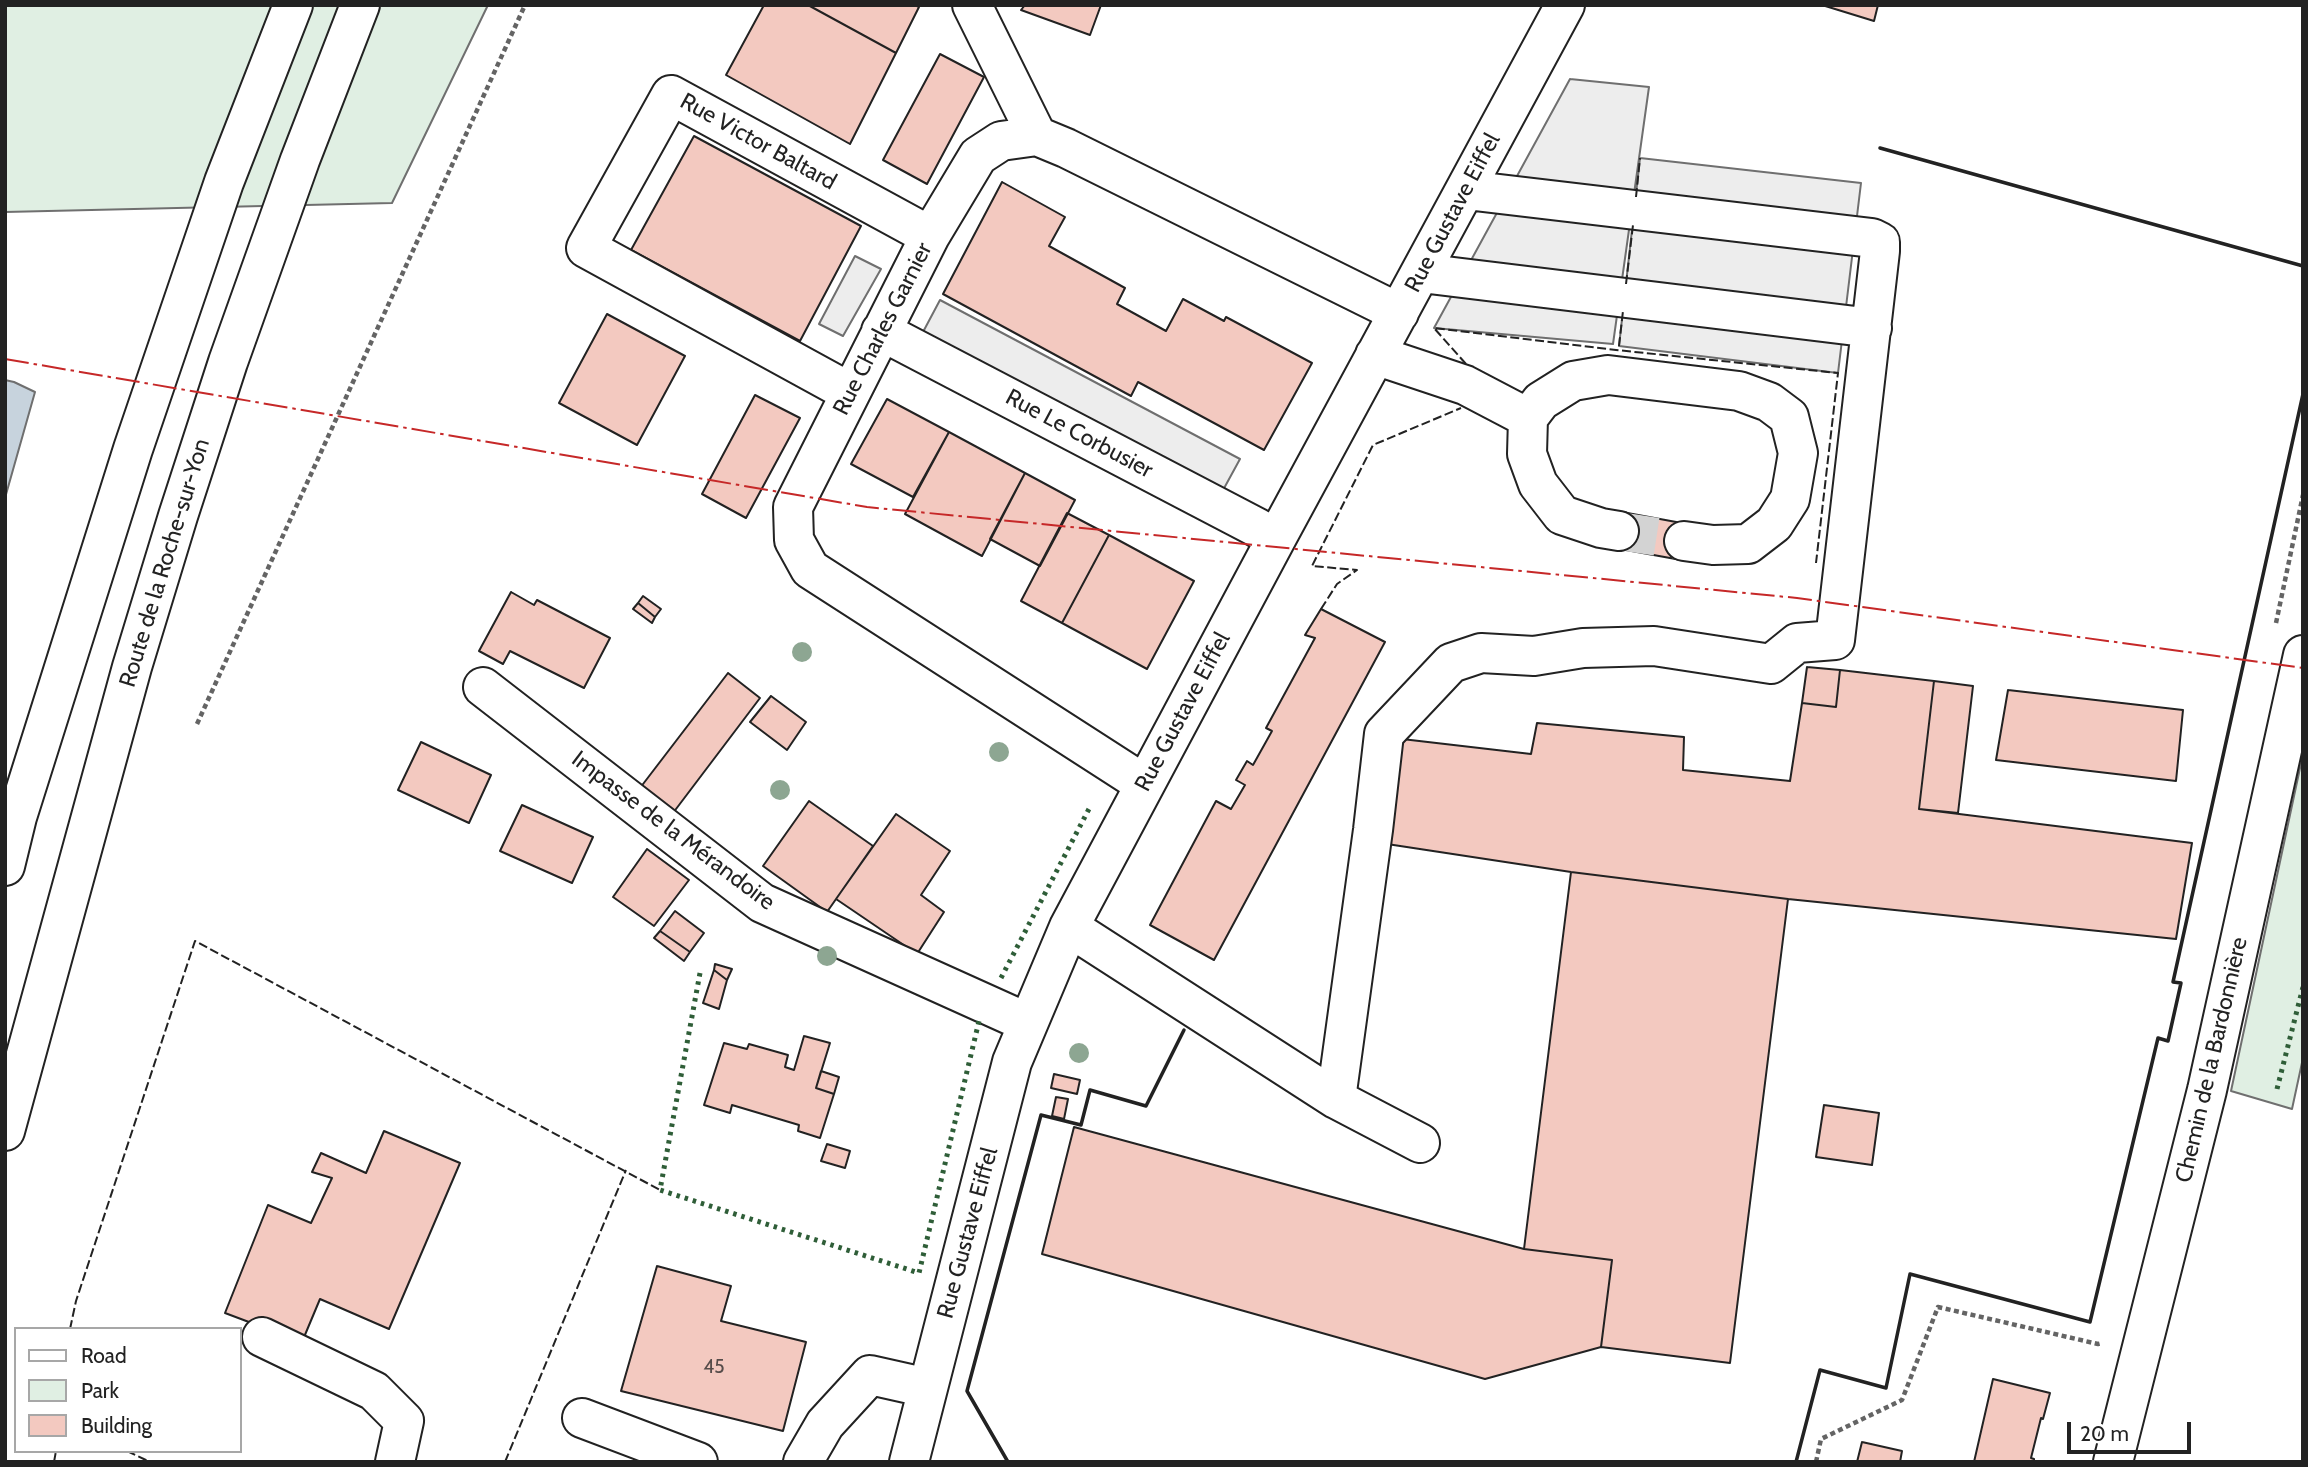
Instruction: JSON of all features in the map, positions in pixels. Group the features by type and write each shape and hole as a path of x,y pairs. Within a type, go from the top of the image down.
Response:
{"main road":[{"path":"5,866 133,449 224,183 293,5"},
{"name":"Route de la Roche-sur-Yon","path":"5,1131 132,667 178,516 290,185 360,5"},
{"path":"972,5 1037,136 1399,313"},
{"name":"Rue Gustave Eiffel","path":"909,1462 1013,1062 1069,927 1565,5"},
{"name":"Rue Victor Baltard","path":"849,392 586,248 671,95 930,236"},
{"name":"Rue Charles Garnier","path":"1037,136 1001,141 978,156 930,236 793,506 794,540 810,569 1144,784"},
{"path":"1336,1099 1384,734 1451,663 1481,653 1534,656 1583,648 1654,646 1772,664 1797,643 1835,640 1880,242 1872,238 1466,190"},
{"path":"1420,273 1872,328"},
{"name":"Rue Le Corbusier","path":"881,331 1276,539"},
{"path":"1376,355 1465,385 1528,418"},
{"path":"1619,531 1601,528 1562,514 1538,484 1527,454 1528,418 1541,401 1573,381 1608,374 1739,391 1769,402 1789,417 1798,453 1790,499 1774,524 1748,544 1713,545 1684,541"},
{"name":"Chemin de la Bardonnière","path":"2113,1462 2207,1090 2303,656"},
{"name":"Impasse de la Mérandoire","path":"483,687 762,903 1028,1023"},
{"path":"1069,927 1336,1099 1420,1143"},
{"path":"262,1337 374,1391 404,1421 396,1462"},
{"path":"803,1462 825,1424 870,1375 928,1388"},
{"path":"582,1418 698,1462"}],"path":[{"path":"197,724 525,5"},
{"path":"1816,1462 1821,1439 1902,1400 1938,1307 2098,1344 2145,1333"}],"green space":[{"path":"5,5 488,5 392,203 5,212"},
{"path":"2303,754 2303,1058 2292,1109 2231,1091"}],"shaded area":[{"path":"1570,79 1649,87 1613,344 1434,328"},
{"path":"1640,158 1861,183 1838,373 1619,346"},
{"path":"855,256 881,269 843,336 819,324"},
{"path":"940,300 1240,459 1222,492 923,332"},
{"path":"5,380 35,392 5,498"}],"building":[{"path":"764,5 808,5 896,53 850,144 726,75"},
{"path":"808,5 915,5 919,7 896,53"},
{"path":"1025,5 1101,5 1090,35 1021,10"},
{"path":"1822,5 1878,5 1874,21"},
{"path":"940,54 984,77 927,184 883,160"},
{"path":"694,136 861,226 800,341 631,250"},
{"path":"1002,182 1065,217 1049,246 1125,288 1117,304 1166,331 1183,299 1224,321 1226,317 1312,363 1264,450 1138,382 1131,396 943,294"},
{"path":"607,314 685,356 637,445 559,403"},
{"path":"755,395 800,418 746,518 702,494"},
{"path":"887,399 949,432 913,497 851,464"},
{"path":"949,432 1025,473 982,556 905,514"},
{"path":"1025,473 1075,500 1040,566 990,539"},
{"path":"1622,512 1687,524 1681,560 1615,548"},
{"path":"1067,513 1109,535 1062,623 1021,601"},
{"path":"1109,535 1194,581 1147,669 1062,623"},
{"path":"511,592 534,605 537,600 610,638 584,688 510,651 503,664 479,651"},
{"path":"643,596 661,609 655,617 638,603"},
{"path":"638,603 655,617 652,623 633,609"},
{"path":"1321,609 1385,642 1214,960 1150,925 1216,801 1231,809 1245,785 1236,780 1247,761 1253,765 1272,731 1266,728 1315,638 1305,635"},
{"path":"1807,667 1840,670 1836,707 1802,703"},
{"path":"1840,670 1934,681 1919,809 2192,843 2176,939 1788,899 1571,872 1387,844 1402,739 1531,754 1537,723 1684,737 1683,770 1790,781 1802,703 1836,707"},
{"path":"728,673 760,698 673,813 640,788"},
{"path":"1934,681 1973,686 1958,813 1919,809"},
{"path":"2008,690 2183,710 2176,781 1996,760"},
{"path":"771,696 806,722 787,750 750,722"},
{"path":"421,742 491,775 469,823 398,790"},
{"path":"809,801 873,846 827,912 763,866"},
{"path":"522,805 593,837 572,883 500,851"},
{"path":"896,814 950,851 921,895 944,912 917,954 836,899"},
{"path":"647,849 689,880 654,926 613,897"},
{"path":"1571,872 1788,899 1730,1363 1601,1347 1612,1260 1524,1249"},
{"path":"675,911 704,933 690,952 660,931"},
{"path":"660,931 690,952 684,961 654,938"},
{"path":"715,964 732,969 727,980 714,970"},
{"path":"714,970 727,980 719,1009 703,1003"},
{"path":"804,1036 830,1043 816,1088 834,1094 820,1138 798,1131 799,1125 732,1105 730,1113 704,1105 724,1043 747,1049 749,1044 788,1055 785,1067 794,1070"},
{"path":"821,1071 839,1077 834,1094 816,1088"},
{"path":"1054,1074 1080,1080 1077,1094 1051,1088"},
{"path":"1056,1097 1068,1099 1064,1119 1052,1116"},
{"path":"1824,1105 1879,1113 1872,1165 1816,1157"},
{"path":"1074,1127 1524,1249 1612,1260 1601,1347 1485,1379 1042,1254"},
{"path":"384,1131 460,1163 389,1329 320,1299 302,1342 225,1313 268,1205 311,1223 332,1178 312,1172 321,1153 366,1173"},
{"path":"827,1144 850,1151 845,1168 821,1161"},
{"path":"657,1266 731,1286 721,1321 806,1342 783,1431 621,1391"},
{"path":"1993,1379 2050,1393 2031,1458 2034,1462 1974,1462"},
{"path":"1862,1442 1902,1451 1900,1462 1857,1462"}],"tunnel":[{"path":"1619,531 1684,541"}],"hedge":[{"path":"1001,978 1091,805"},
{"path":"700,973 660,1190 919,1273 979,1021"},
{"path":"2277,1089 2303,987"}],"fence":[{"path":"1636,197 1640,158"},
{"path":"1626,284 1633,225"},
{"path":"1619,346 1623,311"},
{"path":"1466,364 1434,328 1838,373 1816,563"},
{"path":"1321,609 1337,584 1357,570 1312,566 1373,445 1461,408"},
{"path":"70,1327 76,1301 195,941 660,1190"},
{"path":"505,1462 626,1170"},
{"path":"54,1462 56,1453"},
{"path":"131,1453 150,1462"}],"wall":[{"path":"1880,148 2303,266"},
{"path":"1796,1462 1820,1370 1886,1388 1910,1274 2090,1322 2158,1038 2168,1041 2181,983 2173,982 2303,394"},
{"path":"1008,1462 967,1391 1041,1115 1081,1125 1090,1090 1146,1106 1184,1030"}],"power":[{"path":"5,359 867,507 1797,598 2303,668"}]}
